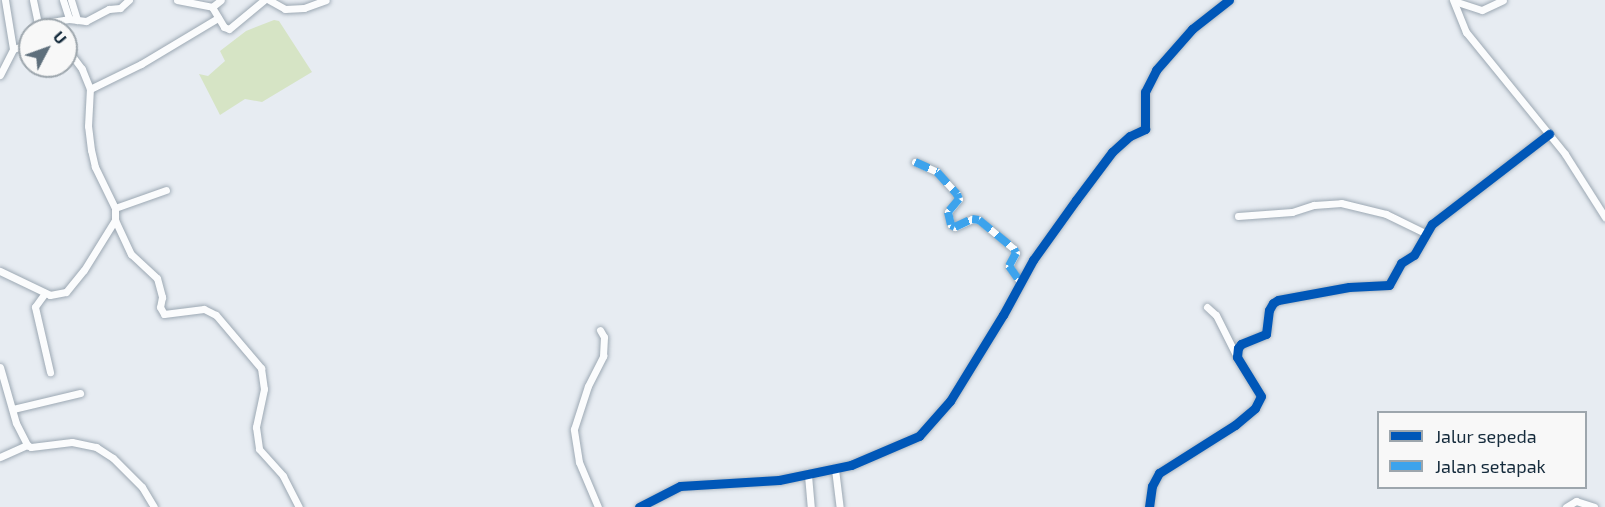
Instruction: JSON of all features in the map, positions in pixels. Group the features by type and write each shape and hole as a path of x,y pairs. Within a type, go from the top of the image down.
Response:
{"street":[{"path":"0,75 13,49 5,0"},
{"path":"33,0 37,18"},
{"path":"63,0 68,18"},
{"path":"71,0 77,18"},
{"path":"105,0 109,9"},
{"path":"78,20 86,21 109,9 120,8 129,0"},
{"path":"177,0 212,7 221,0"},
{"path":"212,7 226,29 229,29 264,0"},
{"path":"269,0 285,9 304,8 326,0"},
{"path":"639,507 680,486 779,480 835,469 886,452 925,431 950,401 998,324 1033,260 1112,152 1130,136 1144,129 1145,92 1156,70 1192,29 1229,0"},
{"path":"1454,0 1482,10 1503,0"},
{"path":"1454,0 1466,32 1579,173 1605,217"},
{"path":"90,89 141,64 218,18"},
{"path":"13,49 18,48"},
{"path":"78,64 90,89 88,126 95,167 115,208 115,220 131,254 157,278 162,297 160,307 164,314 204,309 216,315 261,368 264,389 256,427 259,449 283,476 299,507"},
{"path":"1237,357 1241,344 1266,334 1270,308 1276,301 1348,287 1389,285 1401,263 1414,254 1432,224 1486,180 1549,134"},
{"path":"915,162 937,172 957,194 959,199 948,212 951,225 955,227 972,219 979,220 1014,249 1016,253 1009,266 1020,282"},
{"path":"115,208 166,190"},
{"path":"1238,216 1292,212 1314,205 1341,203 1386,214 1425,233"},
{"path":"0,271 45,293 57,295 66,292 84,270 115,220"},
{"path":"45,293 35,307 50,372"},
{"path":"1149,507 1152,486 1159,473 1235,425 1255,408 1261,396 1237,357 1216,315 1207,307"},
{"path":"597,507 579,462 574,429 588,386 604,351 604,334 600,330"},
{"path":"0,367 27,445"},
{"path":"13,409 80,393"},
{"path":"0,457 27,445 31,447 72,442 96,447 113,458 142,487 154,507"},
{"path":"835,469 840,507"},
{"path":"808,475 811,507"},
{"path":"1566,507 1572,501 1594,507"}],"green space":[{"path":"274,20 279,21 312,72 262,102 245,99 220,115 199,74 208,76 225,61 220,51 246,31"}],"marked path":[{"path":"915,162 937,172 957,194 959,199 948,212 951,225 955,227 972,219 979,220 1014,249 1016,253 1009,266 1020,282"}],"cycle path":[{"path":"639,507 680,486 779,480 851,465 919,436 950,401 1003,315 1033,260 1076,200 1112,152 1130,136 1145,129 1145,92 1156,70 1192,29 1229,0"},
{"path":"1149,507 1152,486 1159,473 1235,425 1255,408 1261,396 1237,357 1238,348 1241,344 1266,334 1269,310 1273,303 1278,300 1349,287 1389,285 1401,263 1414,255 1432,224 1549,134"}]}
